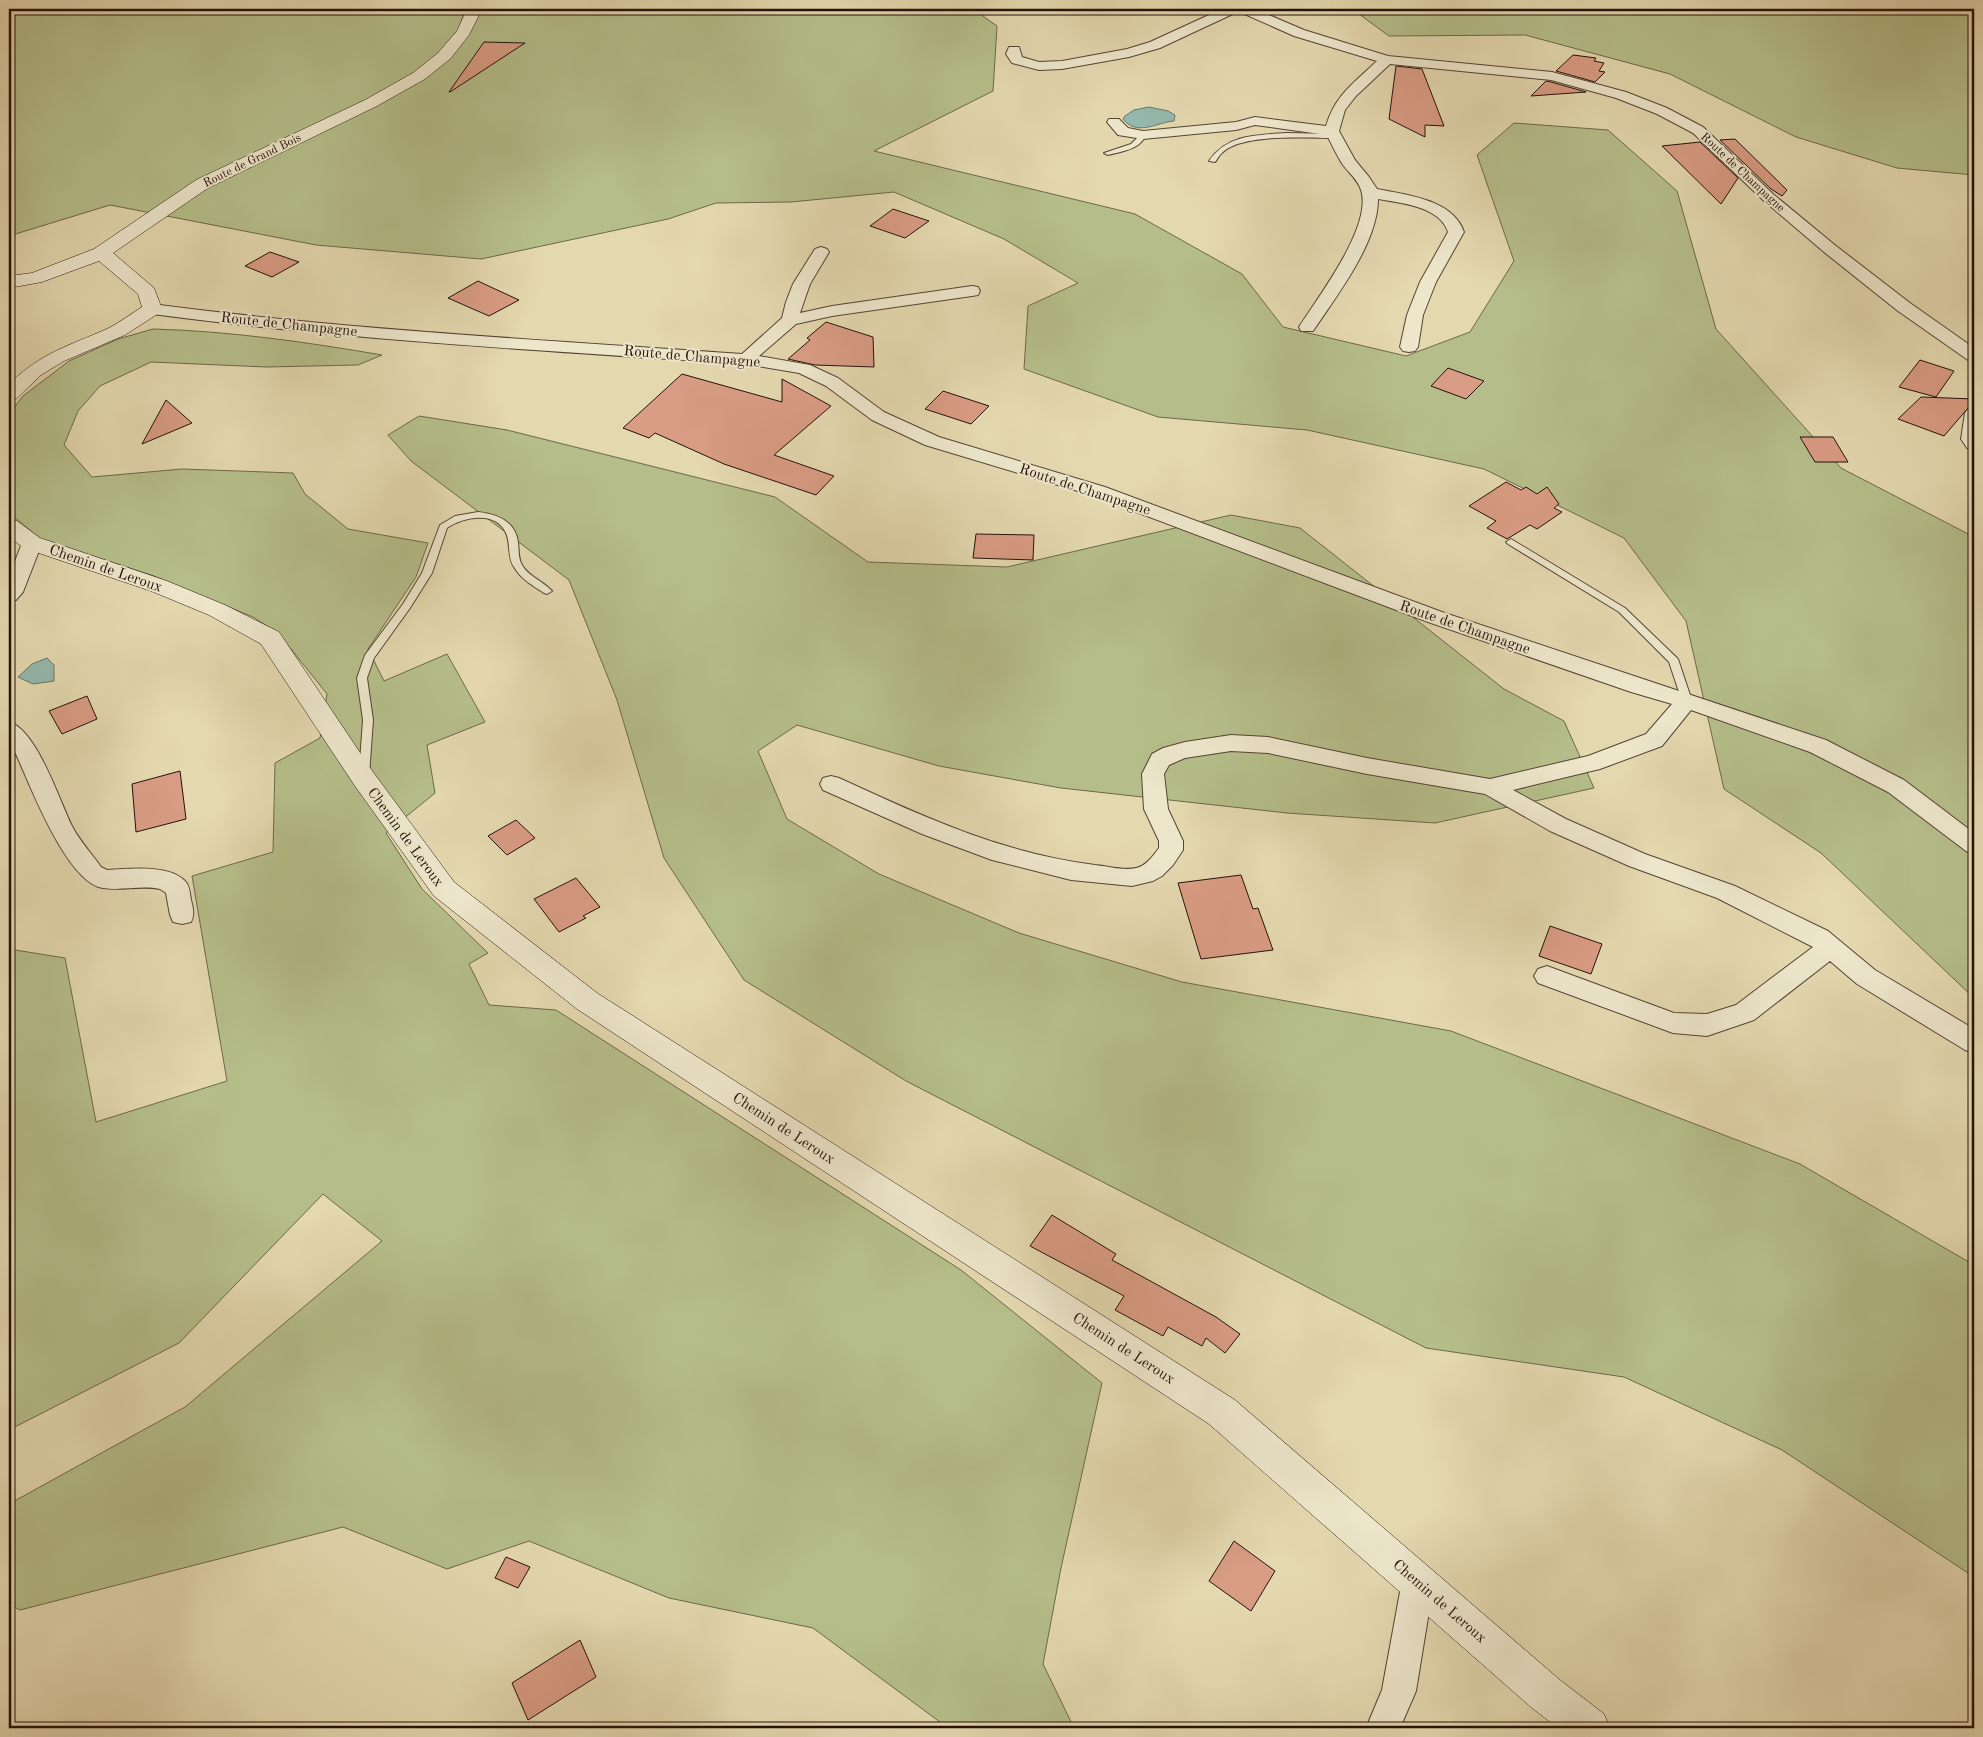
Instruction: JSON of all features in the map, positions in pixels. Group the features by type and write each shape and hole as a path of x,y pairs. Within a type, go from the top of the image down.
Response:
{"street":[{"name":"Route de Grand Bois","path":"9,282 35,278 66,268 101,253 202,184 371,103 419,76 444,56 464,32 474,9"},
{"path":"1014,50 1013,54 1017,60 1039,66 1097,60 1155,46 1232,9"},
{"name":"Route de Champagne","path":"1245,9 1299,33 1387,60 1552,76 1621,94 1662,111 1698,130 1768,197 1830,249 1904,307 1974,356"},
{"path":"1307,327 1358,248 1369,214 1371,194 1368,186 1349,163 1333,134 1338,109 1351,93 1387,60"},
{"path":"1114,122 1123,132 1143,135 1236,126 1254,121 1333,134"},
{"path":"1371,194 1428,206 1452,220 1456,226 1456,232 1428,282 1415,316 1409,347"},
{"path":"790,320 800,286 821,252"},
{"path":"9,394 34,371 57,356 118,331 152,309 147,292 101,253"},
{"path":"746,359 790,320 832,311 972,291"},
{"name":"Route de Champagne","path":"152,309 243,321 420,337 746,359 804,369 832,382 878,416 932,441 1098,491 1435,617 1639,687 1687,700 1818,746 1896,786 1974,845"},
{"path":"1974,413 1970,439 1974,444"},
{"path":"9,596 13,592 20,534"},
{"name":"Chemin de Leroux","path":"20,534 159,586 217,610 270,638 364,779 444,889 587,1001 1222,1412 1546,1694 1590,1728"},
{"path":"1490,788 1592,763 1654,740 1687,700"},
{"path":"9,730 26,750 63,832 93,873 103,879 153,878 167,881 177,888 182,915"},
{"path":"831,784 898,815 965,842 1053,868 1091,874 1138,877 1149,874 1171,850 1171,840 1156,809 1153,774 1160,760 1185,750 1231,742 1268,745 1367,766 1490,788 1558,825 1637,860 1726,892 1819,938 1866,976 1974,1042"},
{"path":"1547,976 1673,1023 1707,1025 1745,1012 1830,947"},
{"path":"1383,1728 1399,1691 1418,1581"}],"lane":[{"path":"1213,161 1215,154 1220,150 1232,144 1253,138 1333,134"},
{"path":"1108,153 1136,144 1141,141 1143,135"},
{"path":"364,779 368,720 362,678 369,657 407,606 427,573 443,527 449,522 474,516 487,516 500,522 510,530 515,561 523,572 547,591"},
{"path":"1511,542 1622,610 1674,661 1687,700"}],"green space":[{"path":"9,9 973,9 997,26 993,91 874,151 1135,214 1242,274 1283,327 1406,356 1470,332 1514,261 1477,155 1514,123 1608,130 1677,191 1716,329 1841,468 1974,537 1974,998 1821,853 1724,789 1686,621 1624,538 1484,469 1307,430 1158,417 1024,369 1028,306 1078,283 1004,239 894,192 791,202 716,203 668,219 481,259 316,245 110,205 9,236"},
{"path":"1352,9 1974,9 1974,175 1897,168 1796,137 1670,74 1525,35 1389,36"},
{"path":"153,329 268,338 382,355 358,365 266,367 151,362 100,386 78,411 64,445 92,477 182,469 293,473 305,494 348,529 428,543 416,577 368,649 384,681 447,654 485,722 427,745 435,793 386,833 422,889 488,953 469,964 489,1005 556,1010 961,1270 1102,1383 1061,1568 1043,1664 1074,1728 948,1728 813,1628 669,1598 529,1541 447,1569 343,1527 20,1610 9,1604 9,1504 185,1407 382,1241 323,1194 179,1343 9,1430 9,949 65,958 96,1122 227,1081 192,876 273,852 275,763 320,738 327,694 279,634 253,617 154,576 41,539 9,513 9,414 23,396 69,361 118,339"},
{"path":"419,416 507,430 775,497 868,562 1007,567 1231,515 1300,528 1504,689 1564,721 1594,788 1435,823 1287,813 1061,788 939,766 797,725 758,751 787,819 879,874 1019,933 1182,982 1451,1031 1800,1164 1974,1265 1974,1577 1782,1450 1624,1377 1426,1348 906,1081 744,980 664,858 617,700 569,580 411,461 388,435"}],"water":[{"path":"1149,107 1168,111 1175,115 1174,121 1141,128 1129,124 1123,119 1134,110"},
{"path":"47,658 54,665 54,681 33,684 18,677 32,664"}],"building":[{"path":"484,42 525,43 449,92"},
{"path":"1573,55 1596,58 1594,61 1604,63 1599,71 1605,72 1595,82 1556,71"},
{"path":"1396,66 1422,69 1444,126 1425,125 1425,137 1389,119"},
{"path":"1546,81 1551,82 1586,92 1531,96"},
{"path":"1735,139 1787,190 1782,196 1771,189 1720,140"},
{"path":"1700,142 1738,178 1721,204 1662,146"},
{"path":"893,209 929,221 905,238 870,226"},
{"path":"270,252 299,262 272,277 245,266"},
{"path":"478,281 519,300 489,316 448,298"},
{"path":"826,322 873,337 874,367 815,365 788,359 810,340 807,338"},
{"path":"1920,360 1954,371 1936,397 1899,387"},
{"path":"1448,368 1484,381 1466,399 1431,386"},
{"path":"682,374 782,402 782,379 831,406 774,455 834,476 816,495 724,464 655,433 649,438 623,428"},
{"path":"943,391 989,406 971,424 925,409"},
{"path":"1921,397 1974,399 1974,401 1944,436 1898,419"},
{"path":"166,400 192,423 142,444"},
{"path":"1800,437 1833,437 1848,462 1815,462"},
{"path":"1506,482 1521,490 1526,487 1537,494 1547,487 1559,504 1554,508 1562,512 1537,529 1530,525 1507,539 1487,528 1496,521 1469,506"},
{"path":"976,534 1034,535 1033,560 973,558"},
{"path":"87,696 97,719 62,734 49,711"},
{"path":"180,771 186,819 136,832 132,784"},
{"path":"516,820 535,838 507,855 488,836"},
{"path":"1241,875 1253,909 1258,908 1273,950 1201,959 1178,883"},
{"path":"576,878 600,907 583,916 586,918 559,932 534,899"},
{"path":"1550,926 1602,944 1591,974 1539,956"},
{"path":"1052,1215 1116,1254 1112,1260 1216,1317 1240,1334 1225,1353 1206,1338 1202,1346 1168,1327 1163,1336 1115,1310 1124,1296 1030,1246"},
{"path":"1234,1541 1275,1571 1251,1611 1209,1581"},
{"path":"506,1557 530,1567 518,1588 495,1578"},
{"path":"580,1640 596,1677 528,1720 512,1683"}]}
